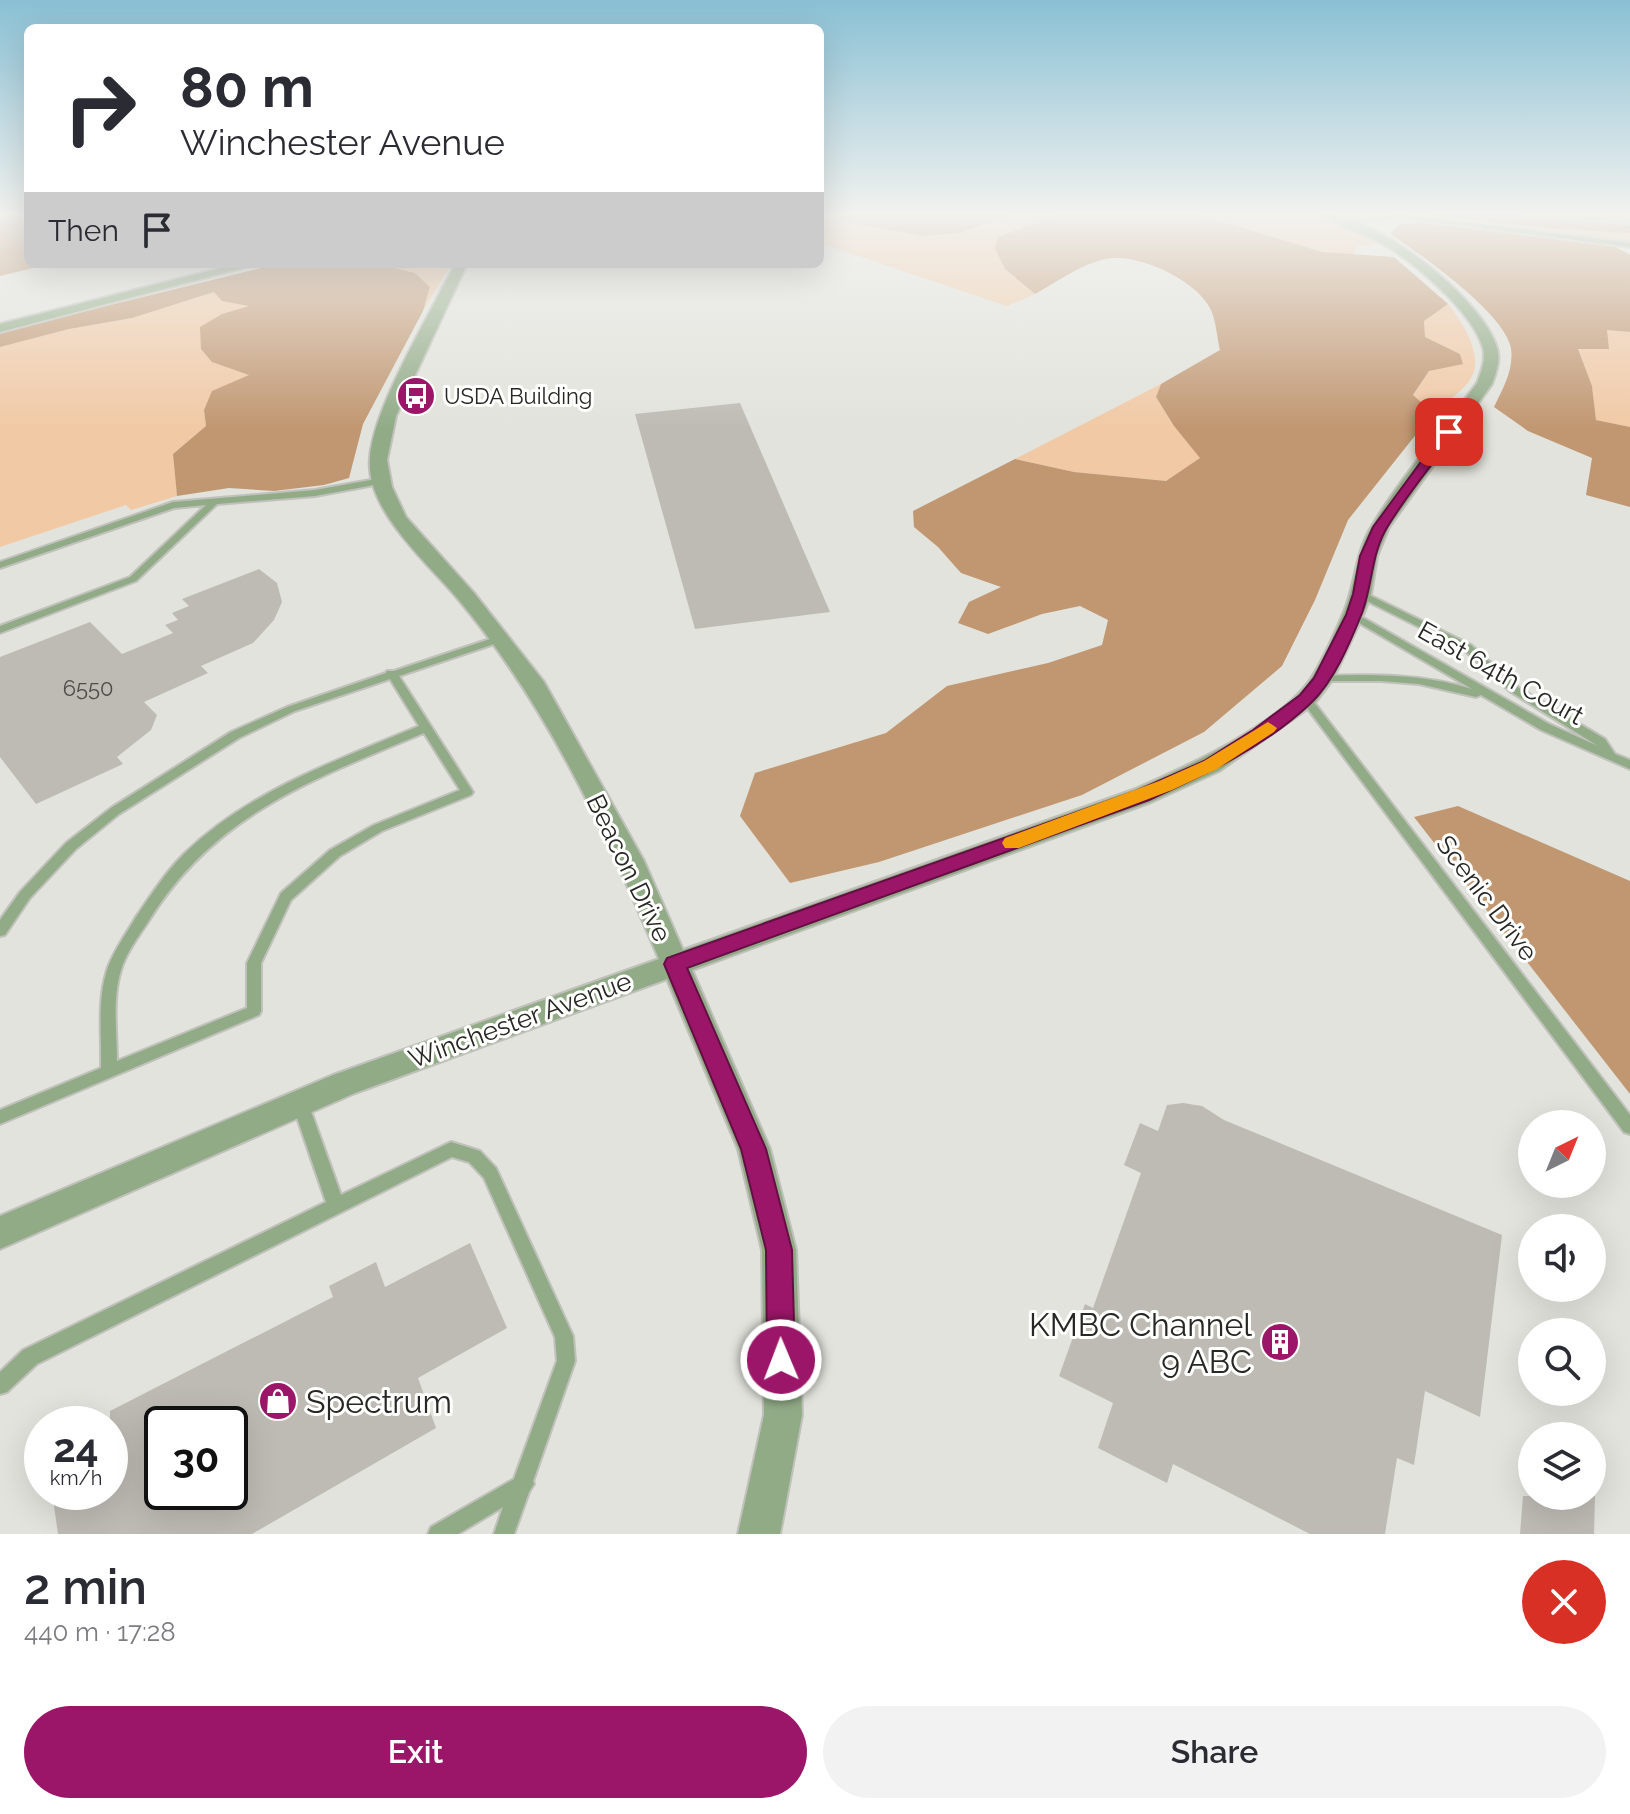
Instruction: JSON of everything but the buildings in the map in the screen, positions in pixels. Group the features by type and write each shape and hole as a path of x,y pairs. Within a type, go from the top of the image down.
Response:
{"street":[{"path":"0,328 171,285"},
{"name":"Beacon Drive","path":"451,285 388,416 378,460 382,481 398,519 533,682 624,847 754,1149 779,1250 783,1415 759,1534"},
{"name":"Winchester Avenue","path":"0,1233 359,1078 1142,796 1211,765 1259,734 1306,699 1322,679 1357,605 1367,556 1380,527 1484,384 1491,367 1490,349 1480,328 1459,302 1439,285"}],"lane":[{"path":"0,565 173,505 315,493 382,481"},
{"path":"0,630 133,579 214,502"},
{"name":"East 64th Court","path":"1357,605 1519,712 1630,765"},
{"path":"1357,605 1467,647 1515,690 1601,742 1611,756"},
{"path":"0,931 25,895 71,846 115,811 235,735 291,709 499,639"},
{"path":"0,1117 254,1011 254,963 286,897 335,853 378,828 467,792 391,673"},
{"path":"1322,679 1422,680 1448,684 1519,712"},
{"name":"Scenic Drive","path":"1306,699 1630,1127"},
{"path":"109,1071 113,973 148,904 195,849 254,805 310,776 426,728"},
{"path":"300,1103 336,1206"},
{"path":"0,1385 30,1357 451,1149 474,1156 490,1173 564,1336 566,1361 504,1534"},
{"path":"438,1534 524,1484"}],"shaded area":[{"path":"193,285 430,287 423,311 363,424 349,478 324,485 274,491 229,488 177,496 173,454 206,426 204,410 212,391 249,375 212,362 201,349 200,327 222,314 249,306 222,301 214,292 132,318 69,329 0,347 0,332"},
{"path":"425,285 439,285 423,311 430,287"},
{"path":"943,285 1024,285 1035,294 1007,306"},
{"path":"1024,285 1051,285 1035,294"},
{"path":"1187,285 1426,285 1448,304 1424,321 1425,337 1460,354 1463,364 1429,371 1413,395 1433,413 1348,520 1315,600 1282,666 1204,732 1082,795 879,862 790,883 740,816 755,773 886,733 947,686 1048,663 1102,645 1108,620 1080,606 1042,614 988,634 958,623 969,602 1001,587 961,573 938,547 914,527 913,511 1015,459 1074,472 1166,481 1200,458 1156,397 1161,384 1220,350 1210,308"},
{"path":"1459,285 1630,285 1630,332 1607,330 1609,349 1578,349 1592,386 1596,420 1630,427 1630,507 1586,495 1592,458 1528,431 1494,407 1507,379 1511,348 1493,318"},
{"path":"214,292 251,306 222,314 250,375 204,410 206,426 173,454 177,496 131,510 126,505 0,547 0,347 69,329 132,318"},
{"path":"1448,304 1471,342 1475,364 1467,384 1433,413 1413,396 1429,371 1460,354 1425,337 1424,321"},
{"path":"1606,330 1630,332 1630,427 1596,420 1592,386 1578,349 1608,349"},
{"path":"1161,384 1156,397 1174,426 1201,458 1166,481 1074,472 1015,459"},
{"path":"1458,806 1630,881 1630,1094 1414,817"}],"slow traffic":[{"path":"1012,843 1165,786 1211,765 1268,728"}],"place":[{"name":"USDA Building","path":"416,396"},
{"name":"KMBC Channel 9 ABC","path":"1280,1342"},
{"name":"Spectrum","path":"278,1401"}],"route":[{"path":"781,1360 779,1250 754,1149 675,964 1142,796 1211,765 1259,734 1306,699 1322,679 1353,615 1361,594 1367,556 1380,527 1449,432"}]}
